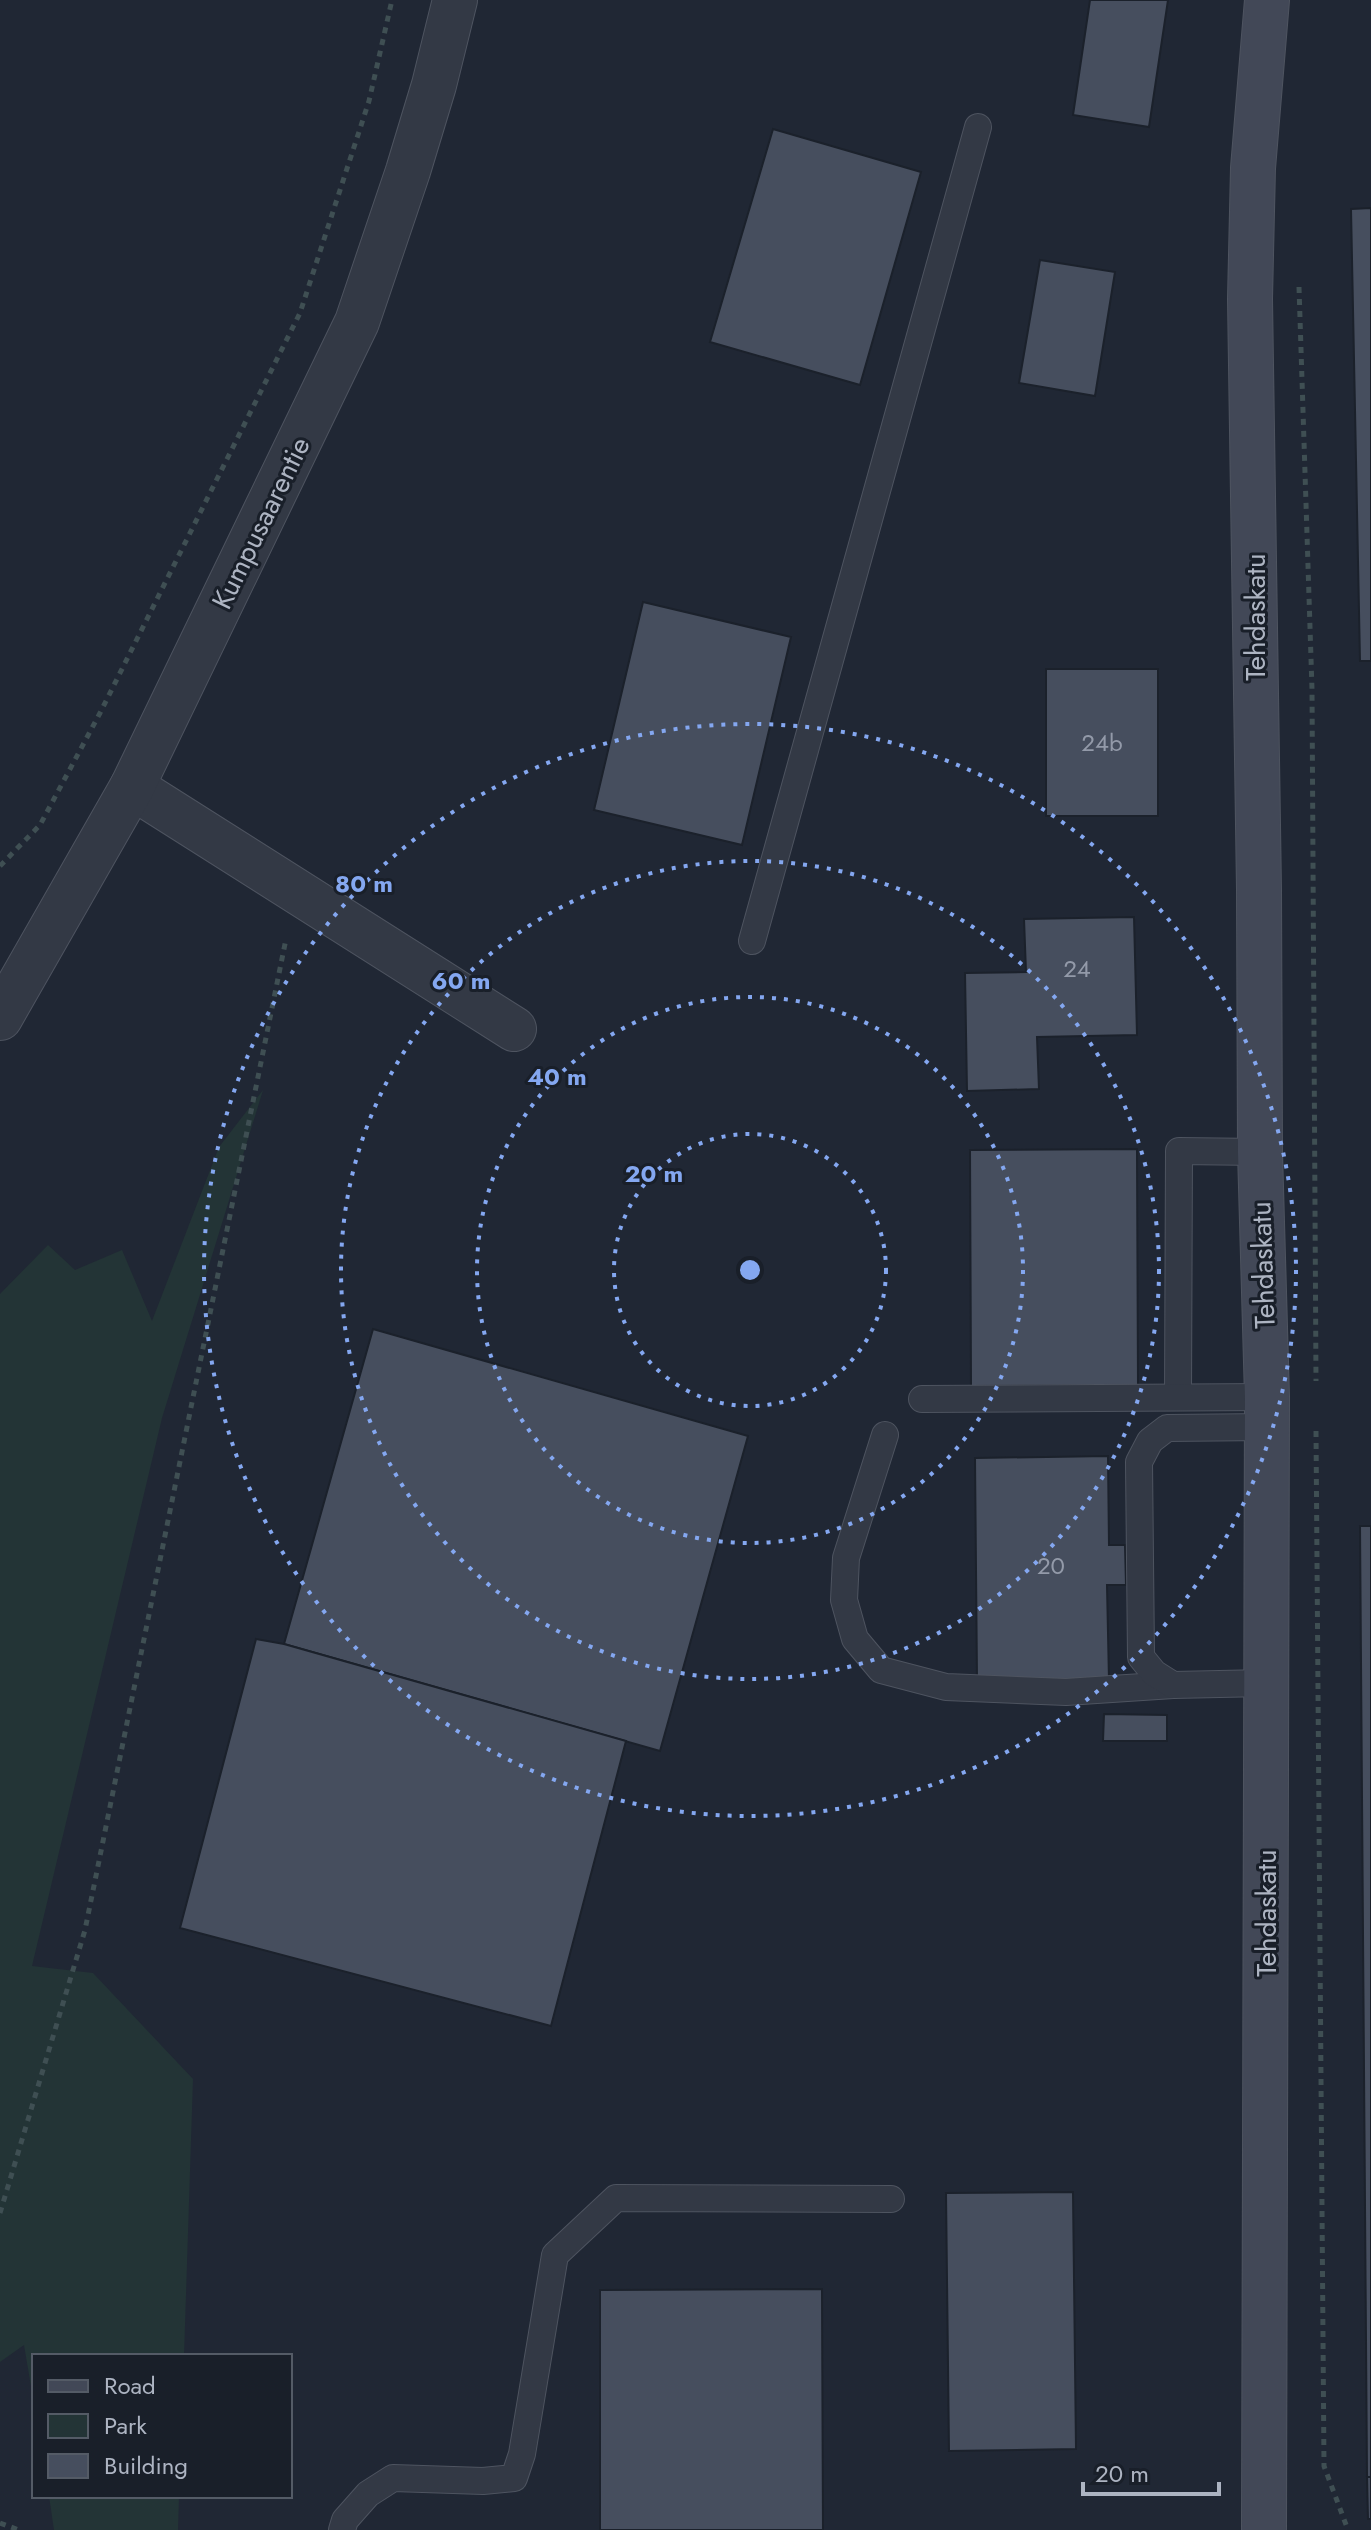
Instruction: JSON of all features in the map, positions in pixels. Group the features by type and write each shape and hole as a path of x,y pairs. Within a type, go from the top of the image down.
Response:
{"street":[{"name":"Kumpusaarentie","path":"0,1018 132,787 357,322 434,85 455,0"},
{"name":"Tehdaskatu","path":"1264,2530 1267,1412 1260,1152 1250,299 1253,168 1267,0"},
{"path":"132,787 514,1029"}],"lane":[{"path":"752,941 978,127"},
{"path":"1178,1397 1179,1151 1260,1152"},
{"path":"922,1399 1178,1397 1267,1412"},
{"path":"1173,1685 1154,1673 1141,1657 1139,1462 1150,1441 1167,1428 1267,1412"},
{"path":"885,1435 846,1558 844,1600 855,1639 881,1670 946,1687 1066,1692 1266,1683"},
{"path":"342,2530 345,2520 368,2494 393,2478 483,2481 514,2478 522,2454 555,2255 616,2198 891,2199"}],"path":[{"path":"0,866 40,825 100,713 300,313 369,101 392,0"},
{"path":"1299,274 1312,689 1316,1396"},
{"path":"0,2213 85,1930 296,891"},
{"path":"1316,1426 1324,2466 1348,2530"},
{"path":"0,2523 19,2530"}],"green space":[{"path":"263,1090 162,1418 32,1966 93,1973 193,2079 184,2354 32,2354 32,2392 24,2345 0,2362 0,1294 48,1245 75,1270 122,1250 152,1321 219,1147"},
{"path":"49,2498 179,2498 178,2530 54,2530"}],"building":[{"path":"1090,0 1168,0 1149,127 1073,115"},
{"path":"773,129 921,172 860,385 710,342"},
{"path":"1371,208 1371,661 1360,661 1351,209"},
{"path":"1040,260 1115,272 1095,396 1019,383"},
{"path":"643,602 791,637 742,845 594,810"},
{"path":"1046,669 1158,669 1158,816 1046,816"},
{"path":"1134,917 1137,1035 1037,1037 1039,1089 967,1091 965,973 1026,972 1024,919"},
{"path":"1137,1149 1138,1385 971,1386 970,1150"},
{"path":"373,1329 748,1436 660,1751 284,1644"},
{"path":"1108,1456 1109,1545 1125,1545 1126,1585 1107,1585 1109,1680 977,1681 975,1458"},
{"path":"1360,1526 1371,1526 1371,2477 1367,2477"},
{"path":"256,1639 284,1644 626,1741 551,2026 180,1928"},
{"path":"1104,1714 1167,1715 1167,1741 1103,1741"},
{"path":"1073,2192 1076,2449 949,2451 946,2193"},
{"path":"822,2289 823,2530 600,2530 600,2290"},
{"path":"1367,2477 1371,2477 1371,2519 1368,2519"}]}
